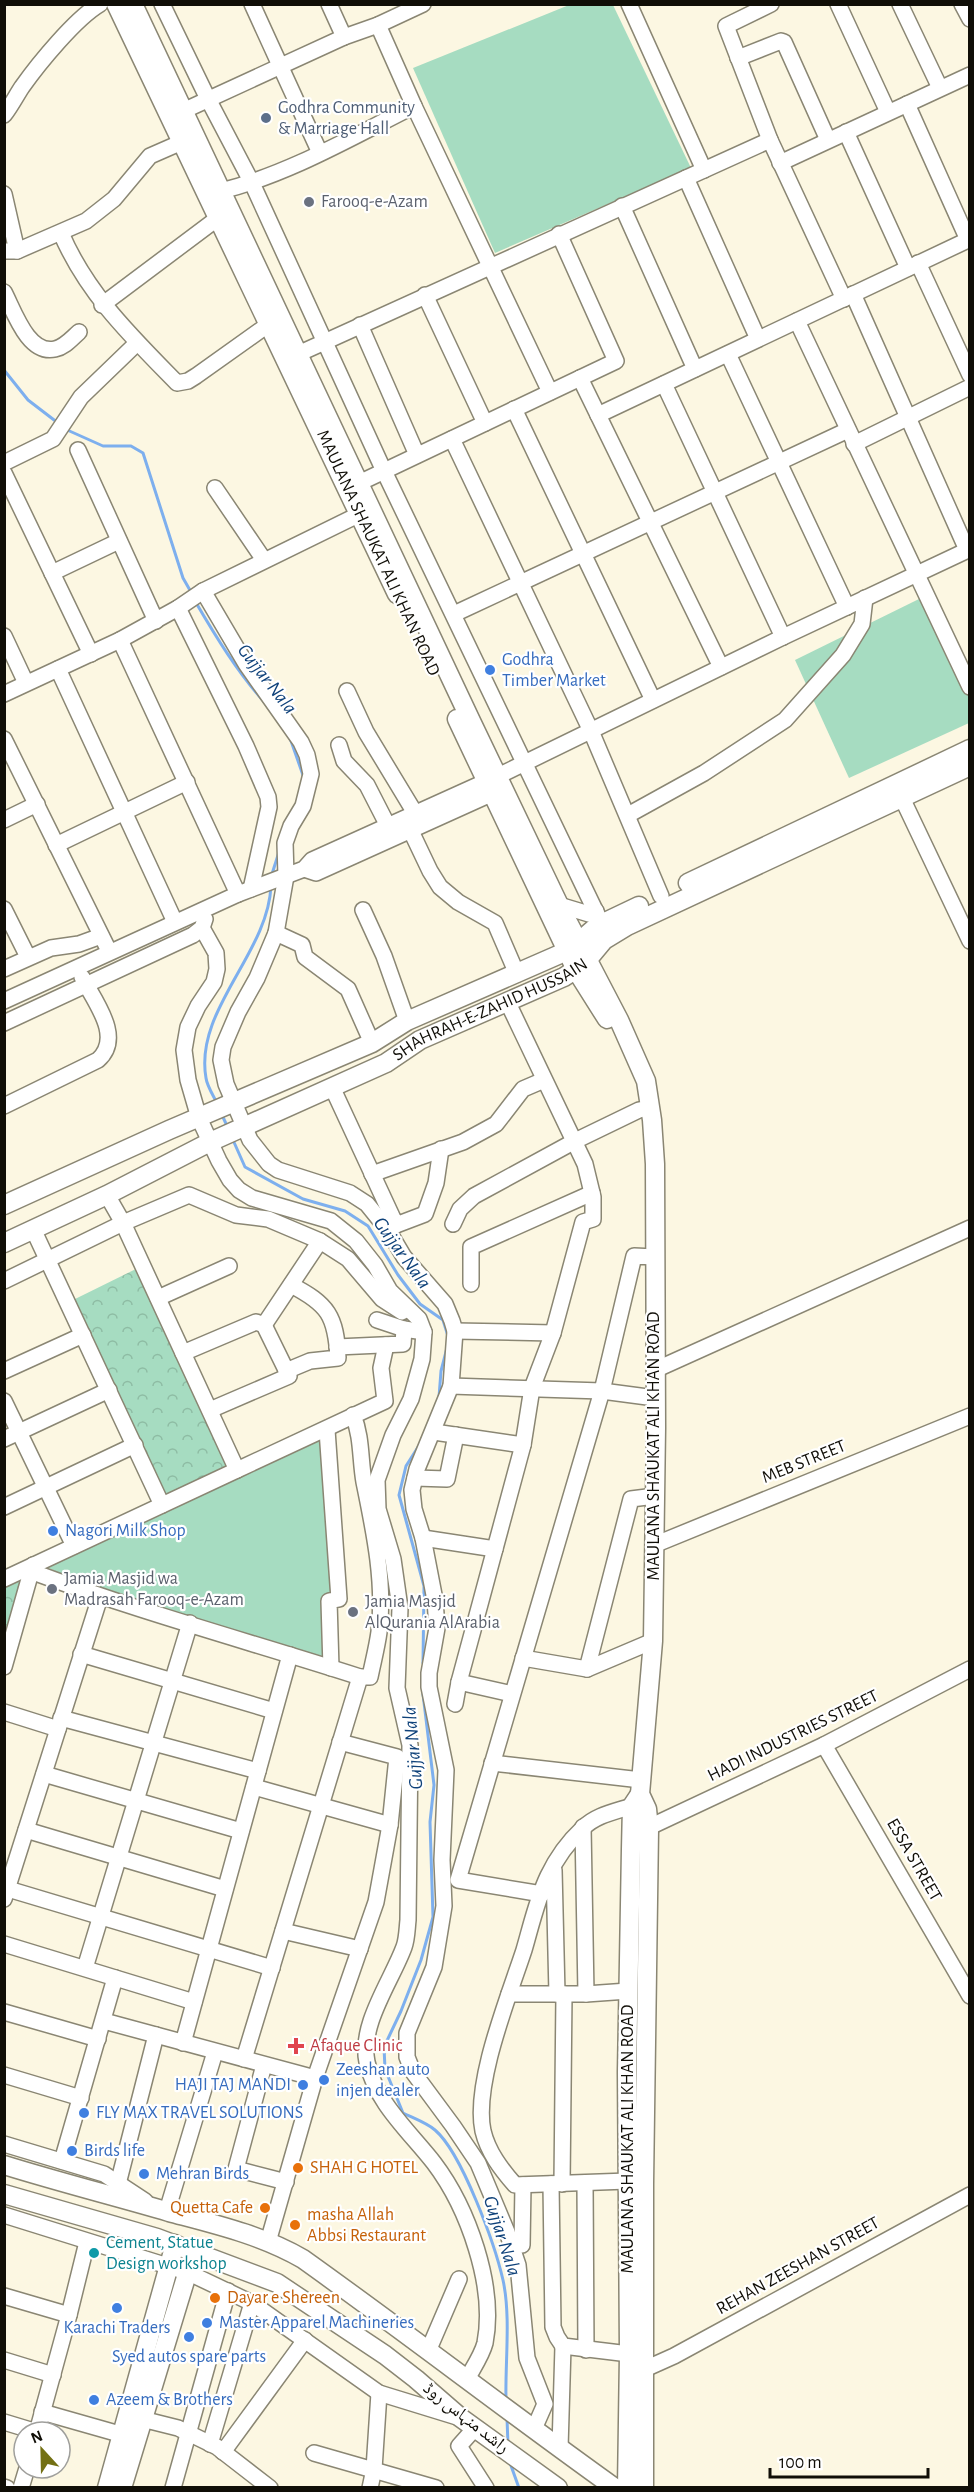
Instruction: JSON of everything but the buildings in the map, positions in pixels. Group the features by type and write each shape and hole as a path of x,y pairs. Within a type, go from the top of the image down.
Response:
{"main road":[{"name":"MAULANA SHAUKAT ALI KHAN ROAD","path":"116,4 360,514 495,785 572,947 619,1020 646,1081 655,1164 655,1496 653,1641 638,1793 647,1809 640,1831 628,1991 627,2487"},
{"name":"MAULANA SHAUKAT ALI KHAN ROAD","path":"134,4 359,483 495,785 559,905 572,947"},
{"name":"SHAHRAH-E-ZAHID HUSSAIN","path":"4,1205 372,1043 407,1021 517,974 572,947 602,924 969,749"},
{"name":"SHAHRAH-E-ZAHID HUSSAIN","path":"602,924 627,926 969,766"},
{"name":"SHAHRAH-E-ZAHID HUSSAIN","path":"4,1243 213,1141 393,1060 420,1040 508,1003 582,965 599,945 602,924"},
{"name":"MAULANA SHAUKAT ALI KHAN ROAD","path":"640,1831 644,2184 644,2487"},
{"path":"4,2165 224,2228 268,2242 303,2259 615,2487"},
{"name":"راشد منہاس روڈ","path":"4,2194 175,2244 277,2283 385,2355 468,2423 558,2487"},
{"path":"213,2258 224,2228"},
{"path":"107,2487 175,2244"},
{"path":"122,2487 194,2251"}],"street":[{"path":"4,115 22,86 81,19 100,4"},
{"path":"162,4 252,183 383,470 602,924"},
{"path":"252,4 321,153"},
{"path":"329,4 344,37"},
{"path":"629,4 704,170"},
{"path":"304,869 316,873 410,829 495,785 526,763 783,637 968,550 908,417 780,163 726,26 752,8 771,4"},
{"path":"838,4 888,112"},
{"path":"900,4 940,88"},
{"path":"962,4 969,19"},
{"path":"183,111 344,37 378,25 413,6"},
{"path":"378,25 550,392"},
{"path":"738,58 781,41 784,42 828,140"},
{"path":"780,163 969,75"},
{"path":"598,415 969,239 907,104"},
{"path":"221,191 252,183 321,153 414,106"},
{"path":"846,132 969,375"},
{"path":"298,354 770,140"},
{"path":"4,194 11,251 61,234 103,210 150,156 182,142"},
{"path":"686,178 758,339"},
{"path":"622,206 695,369"},
{"path":"102,305 218,218"},
{"path":"61,234 71,257 102,305 177,383 182,384 196,376 269,324"},
{"path":"359,483 616,361 559,234"},
{"path":"4,292 28,336 38,346 54,349 63,346 79,332"},
{"path":"426,295 485,423"},
{"path":"797,321 969,687"},
{"path":"360,325 417,455"},
{"path":"4,463 48,442 58,433 81,397 137,343"},
{"path":"728,354 847,607"},
{"path":"580,378 721,667"},
{"path":"664,384 783,637"},
{"path":"454,614 779,462 908,417 969,387"},
{"path":"514,409 653,700"},
{"path":"452,438 591,731 661,896"},
{"path":"78,450 156,621"},
{"path":"4,473 91,654"},
{"path":"215,488 264,560"},
{"path":"4,694 120,640 264,560 360,514"},
{"path":"52,573 119,541"},
{"path":"628,815 704,773 785,720 843,655 862,624 865,598"},
{"path":"191,599 246,746 268,797 269,807 263,885 276,933 223,1047 222,1072 230,1105 240,1129 269,1164 278,1170 350,1192 367,1204 392,1228"},
{"path":"191,599 246,664 291,725 307,755 311,774 303,806 263,885"},
{"path":"4,636 26,684"},
{"path":"120,640 187,782 263,885"},
{"path":"58,669 175,922"},
{"path":"347,691 366,732 415,813"},
{"path":"4,739 109,951"},
{"path":"339,746 344,761 367,785 388,826"},
{"path":"56,844 187,782"},
{"path":"4,1001 109,951 304,869 312,860 415,813 495,785"},
{"path":"902,798 969,941"},
{"path":"5,819 37,804"},
{"path":"410,829 430,871 441,887 458,902 495,923 517,974"},
{"path":"559,905 589,914 602,924"},
{"path":"4,1023 202,928 209,908"},
{"path":"4,909 28,957"},
{"path":"363,910 384,956 407,1021"},
{"path":"202,928 216,953 217,969 214,982 198,1006 188,1027 184,1050 188,1080 201,1117 230,1180 239,1190 252,1198 331,1221 356,1241 375,1265 390,1291 419,1319 424,1332 422,1359 411,1399 393,1435 377,1480 378,1509 393,1558 400,1608 397,1688 410,1745 408,1920 405,1945 369,2024 366,2060 379,2096 434,2164 456,2198 474,2243 488,2314 485,2344 467,2379"},
{"path":"276,933 302,945 305,957 348,990 372,1043"},
{"path":"4,969 51,948 79,944 101,936"},
{"path":"4,1106 98,1060 105,1054 109,1046 108,1027 77,968"},
{"path":"455,1704 523,1445 532,1388 553,1333 583,1222 593,1219 592,1193 585,1164 508,1003"},
{"path":"372,1174 463,1142 496,1124 523,1089 544,1080"},
{"path":"332,1088 372,1174 404,1257 445,1304 455,1331 451,1386 412,1490 414,1509 423,1538 435,1600 437,1628 429,1673 429,1687 446,1770 442,1860 444,1906 434,1967 407,2033 407,2057 413,2072 478,2163 519,2265 526,2358 545,2404 534,2430"},
{"path":"453,1224 460,1209 474,1196 575,1141 639,1110 649,1102"},
{"path":"392,1228 426,1214 436,1183 441,1149"},
{"path":"471,1284 471,1247 592,1193"},
{"path":"107,1194 123,1223 237,1470"},
{"path":"4,1281 123,1223 189,1195 236,1215 268,1219 320,1241 348,1259 405,1322 424,1332"},
{"path":"655,1370 969,1228"},
{"path":"33,1229 162,1505"},
{"path":"264,1325 320,1241"},
{"path":"542,1894 458,1880 602,1391 634,1256 655,1257"},
{"path":"158,1298 229,1266"},
{"path":"286,1371 310,1361 338,1358 337,1332 331,1317 315,1297 291,1285"},
{"path":"377,1320 405,1322"},
{"path":"183,1353 256,1322 264,1325 289,1376 210,1410"},
{"path":"337,1347 403,1344 405,1322"},
{"path":"455,1331 553,1333"},
{"path":"4,1371 83,1335"},
{"path":"4,1579 33,1569 74,1546 385,1401 381,1368 387,1345"},
{"path":"451,1386 602,1391 655,1398"},
{"path":"4,1439 109,1390"},
{"path":"4,1401 74,1546"},
{"path":"33,1569 99,1597 190,1623 360,1677 370,1677 379,1632 380,1574 370,1502 364,1483 358,1428 353,1415"},
{"name":"MEB STREET","path":"654,1545 969,1416"},
{"path":"327,1430 339,1599 329,1601 331,1668"},
{"path":"434,1432 523,1445"},
{"path":"415,1478 447,1479 456,1435"},
{"path":"4,1507 135,1445"},
{"path":"587,1669 632,1500 655,1496"},
{"path":"423,1538 495,1549"},
{"path":"4,1667 33,1569"},
{"path":"99,1597 6,1894 100,1917 272,1968"},
{"path":"85,1968 190,1623"},
{"path":"523,1658 587,1669 653,1641"},
{"path":"81,1654 274,1711"},
{"path":"183,2043 290,1654"},
{"name":"HADI INDUSTRIES STREET","path":"640,1831 824,1744 969,1669"},
{"path":"244,2060 360,1677"},
{"path":"459,1682 513,1694"},
{"path":"4,1712 153,1743 258,1772"},
{"path":"268,2242 315,2078 376,1902 390,1825 397,1758 340,1742"},
{"name":"ESSA STREET","path":"824,1744 969,1996"},
{"path":"492,1762 638,1793"},
{"path":"44,1774 241,1831"},
{"path":"254,1787 390,1825"},
{"path":"628,2181 515,2185 500,2167 488,2146 483,2129 484,2082 491,2050 554,1864 583,1827 638,1793"},
{"path":"583,1827 586,1994"},
{"path":"26,1830 225,1889"},
{"path":"4,1845 20,1850"},
{"path":"554,1864 560,1994 553,2327 563,2346 560,2448"},
{"path":"283,1931 360,1949"},
{"path":"4,1944 194,2002"},
{"path":"62,2162 115,1978"},
{"path":"510,1994 586,1994 628,1991"},
{"path":"4,2012 98,2040"},
{"path":"104,2021 315,2078"},
{"path":"118,2184 156,2035"},
{"path":"4,2144 104,2174 161,2210 215,2052"},
{"path":"264,2065 236,2169 286,2182"},
{"path":"4,2075 81,2098"},
{"path":"585,2183 586,2350"},
{"path":"522,2245 524,2185"},
{"name":"REHAN ZEESHAN STREET","path":"645,2369 674,2356 969,2195"},
{"path":"4,2215 187,2272 252,2302 379,2393 468,2423 459,2446 486,2487"},
{"path":"87,2242 113,2240 138,2232"},
{"path":"4,2422 37,2432 87,2242"},
{"path":"429,2349 459,2279"},
{"path":"173,2487 228,2291"},
{"path":"4,2296 69,2315"},
{"path":"210,2444 252,2302"},
{"path":"224,2452 305,2340"},
{"path":"563,2346 629,2354"},
{"path":"4,2360 53,2375"},
{"path":"370,2487 374,2469 379,2393"},
{"path":"42,2412 123,2435"},
{"path":"142,2419 178,2428 210,2444 270,2487"},
{"path":"314,2453 436,2487"}],"green space":[{"path":"569,5 613,5 691,168 495,253 413,68"},
{"path":"919,599 969,697 969,723 849,778 795,660"},
{"path":"144,1265 237,1470 162,1505 69,1302"},
{"path":"335,1428 347,1597 337,1600 339,1666 108,1595 42,1565"},
{"path":"33,1565 5,1667 5,1579"}],"waterway":[{"name":"Gujjar Nala","path":"4,370 28,400 58,423"},
{"name":"Gujjar Nala","path":"65,429 103,446 131,446 143,453 183,578 191,592"},
{"name":"Gujjar Nala","path":"195,601 219,641 266,704"},
{"name":"Gujjar Nala","path":"290,738 304,778"},
{"name":"Gujjar Nala","path":"272,874 279,852"},
{"name":"Gujjar Nala","path":"217,1103 206,1078 205,1053 211,1029 221,1005 258,935 267,911 271,886"},
{"name":"Gujjar Nala","path":"222,1115 228,1128"},
{"name":"Gujjar Nala","path":"233,1140 245,1167 303,1199 345,1211 368,1226 398,1275 420,1304 443,1320 448,1336"},
{"name":"Gujjar Nala","path":"439,1397 441,1371 447,1348"},
{"name":"Gujjar Nala","path":"420,1444 406,1466 399,1495 424,1586 423,1663"},
{"name":"Gujjar Nala","path":"423,1694 434,1785 430,1822 433,1917 421,1960 384,2047 385,2069 403,2113 432,2127 456,2158 485,2223 499,2264 505,2294 506,2400"},
{"name":"Gujjar Nala","path":"507,2418 508,2445"},
{"name":"Gujjar Nala","path":"509,2460 519,2488"}],"place":[{"name":"Godhra Community & Marriage Hall","path":"266,118"},
{"name":"Farooq-e-Azam","path":"309,202"},
{"name":"Godhra Timber Market","path":"490,670"},
{"name":"Nagori Milk Shop","path":"53,1531"},
{"name":"Jamia Masjid wa Madrasah Farooq-e-Azam","path":"52,1589"},
{"name":"Jamia Masjid AlQurania AlArabia","path":"353,1612"},
{"name":"Afaque Clinic","path":"296,2046"},
{"name":"Zeeshan auto injen dealer","path":"324,2080"},
{"name":"HAJI TAJ MANDI","path":"303,2085"},
{"name":"FLY MAX TRAVEL SOLUTIONS","path":"84,2113"},
{"name":"Birds life","path":"72,2151"},
{"name":"SHAH G HOTEL","path":"298,2168"},
{"name":"Mehran Birds","path":"144,2174"},
{"name":"Quetta Cafe","path":"265,2208"},
{"name":"masha Allah Abbsi Restaurant","path":"295,2225"},
{"name":"Cement, Statue Design workshop","path":"94,2253"},
{"name":"Dayar e Shereen","path":"215,2298"},
{"name":"Karachi Traders","path":"117,2308"},
{"name":"Master Apparel Machineries","path":"207,2323"},
{"name":"Syed autos spare parts","path":"189,2337"},
{"name":"Azeem & Brothers","path":"94,2400"}]}
